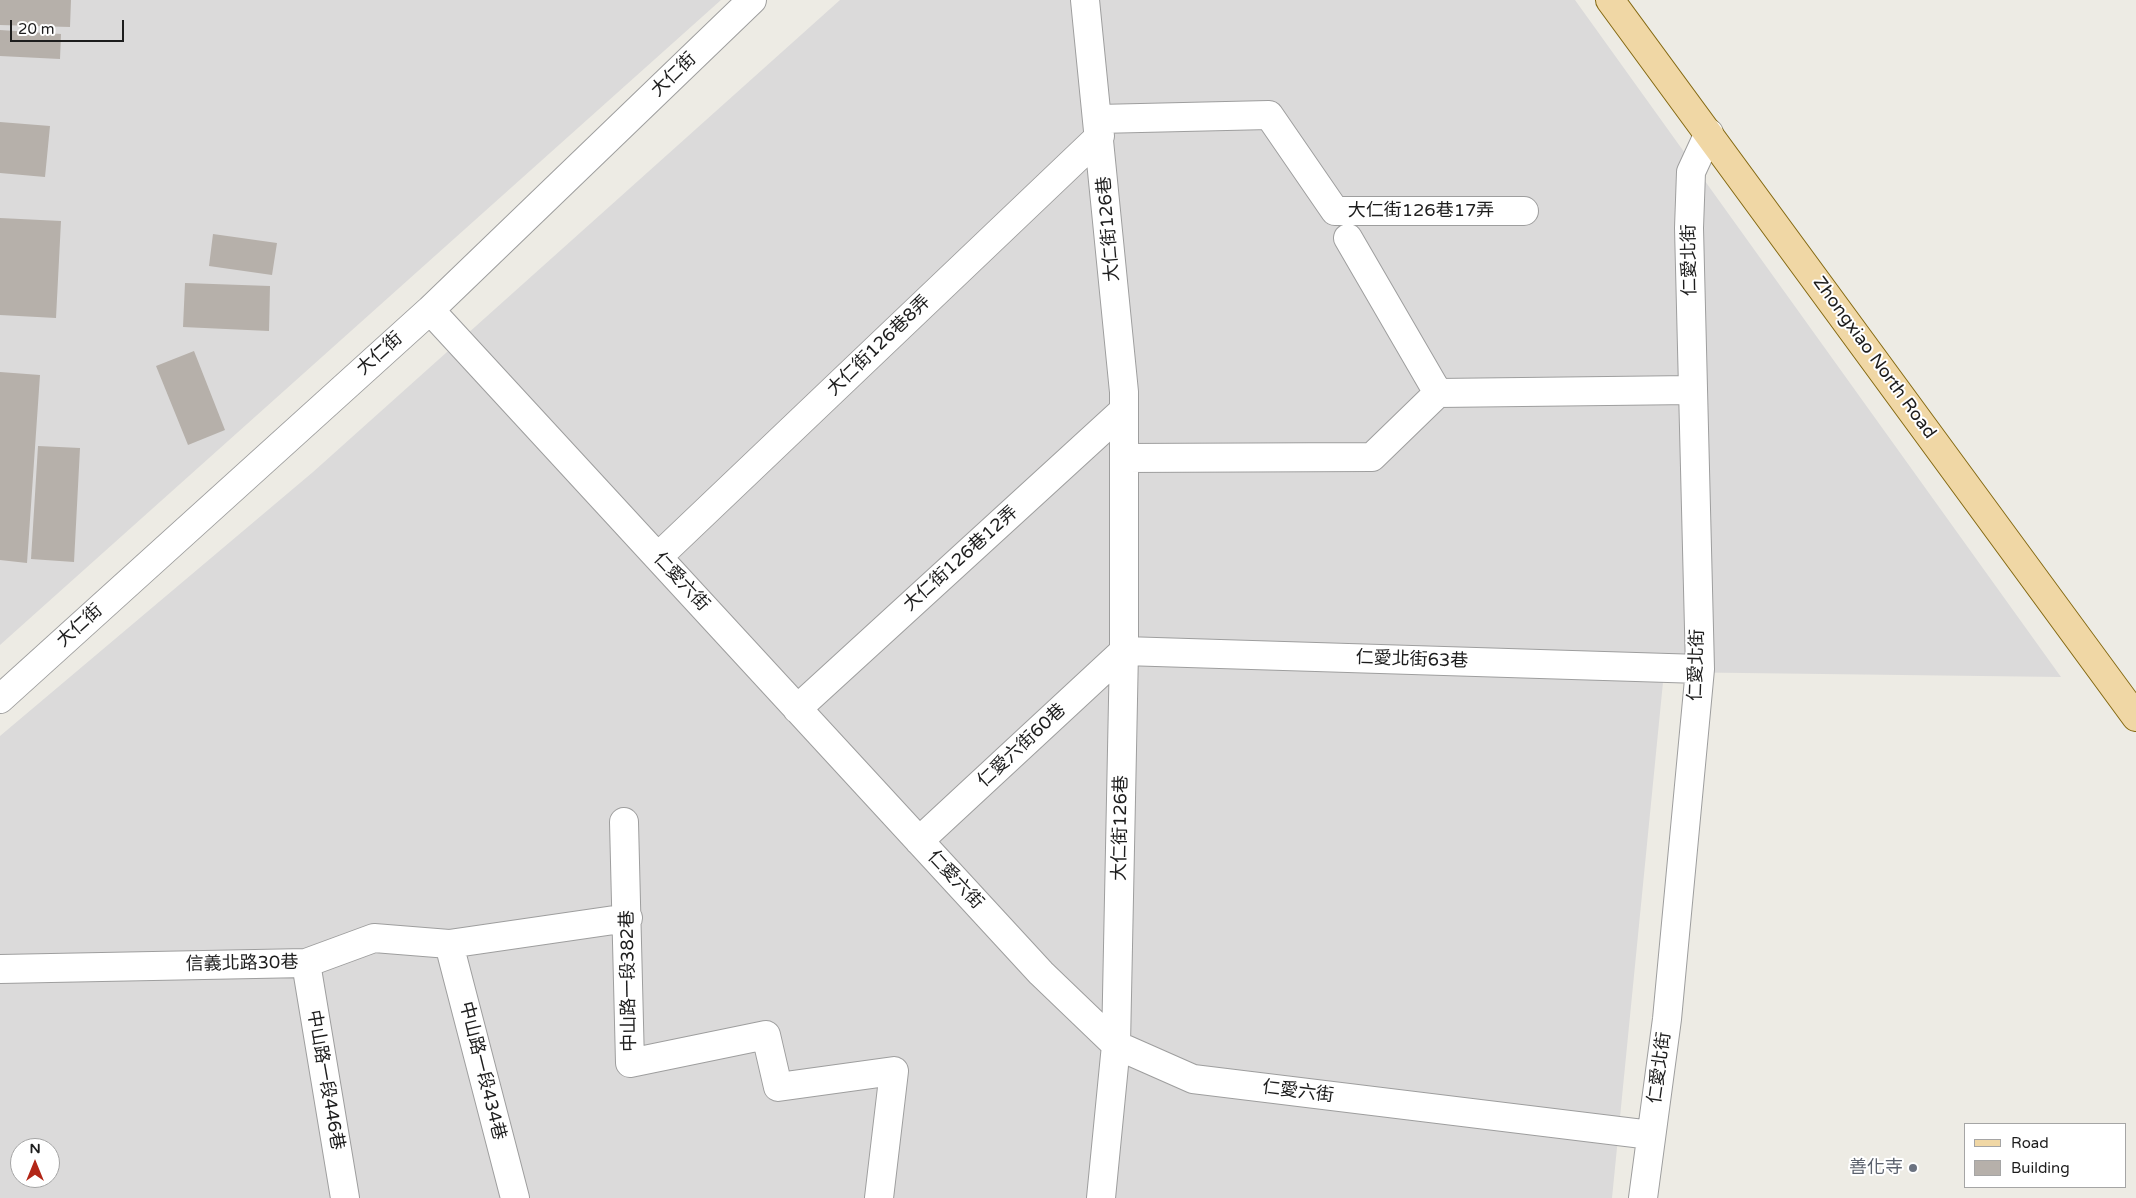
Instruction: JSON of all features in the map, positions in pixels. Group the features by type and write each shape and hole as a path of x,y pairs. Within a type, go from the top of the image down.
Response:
{"main road":[{"name":"Zhongxiao North Road","path":"1610,0 2136,717"}],"street":[{"name":"大仁街","path":"0,699 430,310 752,0"},
{"name":"大仁街126巷","path":"1085,0 1099,127 1124,410 1124,651 1116,1045 1101,1198"},
{"name":"大仁街126巷17弄","path":"1099,127 1269,115 1335,211 1524,210"},
{"name":"大仁街126巷8弄","path":"658,557 1099,127"},
{"name":"仁愛北街","path":"1643,1198 1667,1019 1700,669 1689,228 1691,172 1709,133"},
{"path":"1348,238 1438,393"},
{"name":"仁愛六街","path":"430,310 1042,973 1116,1045 1193,1079 1651,1135"},
{"path":"1124,458 1372,456 1438,393 1692,390"},
{"name":"大仁街126巷12弄","path":"797,709 1124,410"},
{"name":"仁愛北街63巷","path":"1124,651 1700,669"},
{"name":"仁愛六街60巷","path":"919,841 1124,651"},
{"name":"中山路一段382巷","path":"624,822 628,918 630,1063 766,1035 778,1087 894,1071 879,1198"},
{"name":"信義北路30巷","path":"0,969 306,963 374,938 449,944 628,918"},
{"name":"中山路一段434巷","path":"449,944 515,1198"},
{"name":"中山路一段446巷","path":"306,963 345,1198"}],"shaded area":[{"path":"0,0 721,0 0,645"},
{"path":"840,0 1575,0 2061,677 1664,672 1612,1198 0,1198 0,736 313,472"}],"building":[{"path":"0,0 71,0 70,27 0,25"},
{"path":"0,30 61,34 60,59 0,56"},
{"path":"0,122 50,126 45,177 0,173"},
{"path":"0,218 61,221 56,318 0,315"},
{"path":"213,234 277,243 272,275 209,266"},
{"path":"185,283 270,286 269,331 183,327"},
{"path":"194,351 225,430 188,445 156,366"},
{"path":"0,372 40,375 27,563 0,560"},
{"path":"38,446 80,448 74,562 31,559"}],"place":[{"name":"善化寺","path":"1913,1168"}]}
